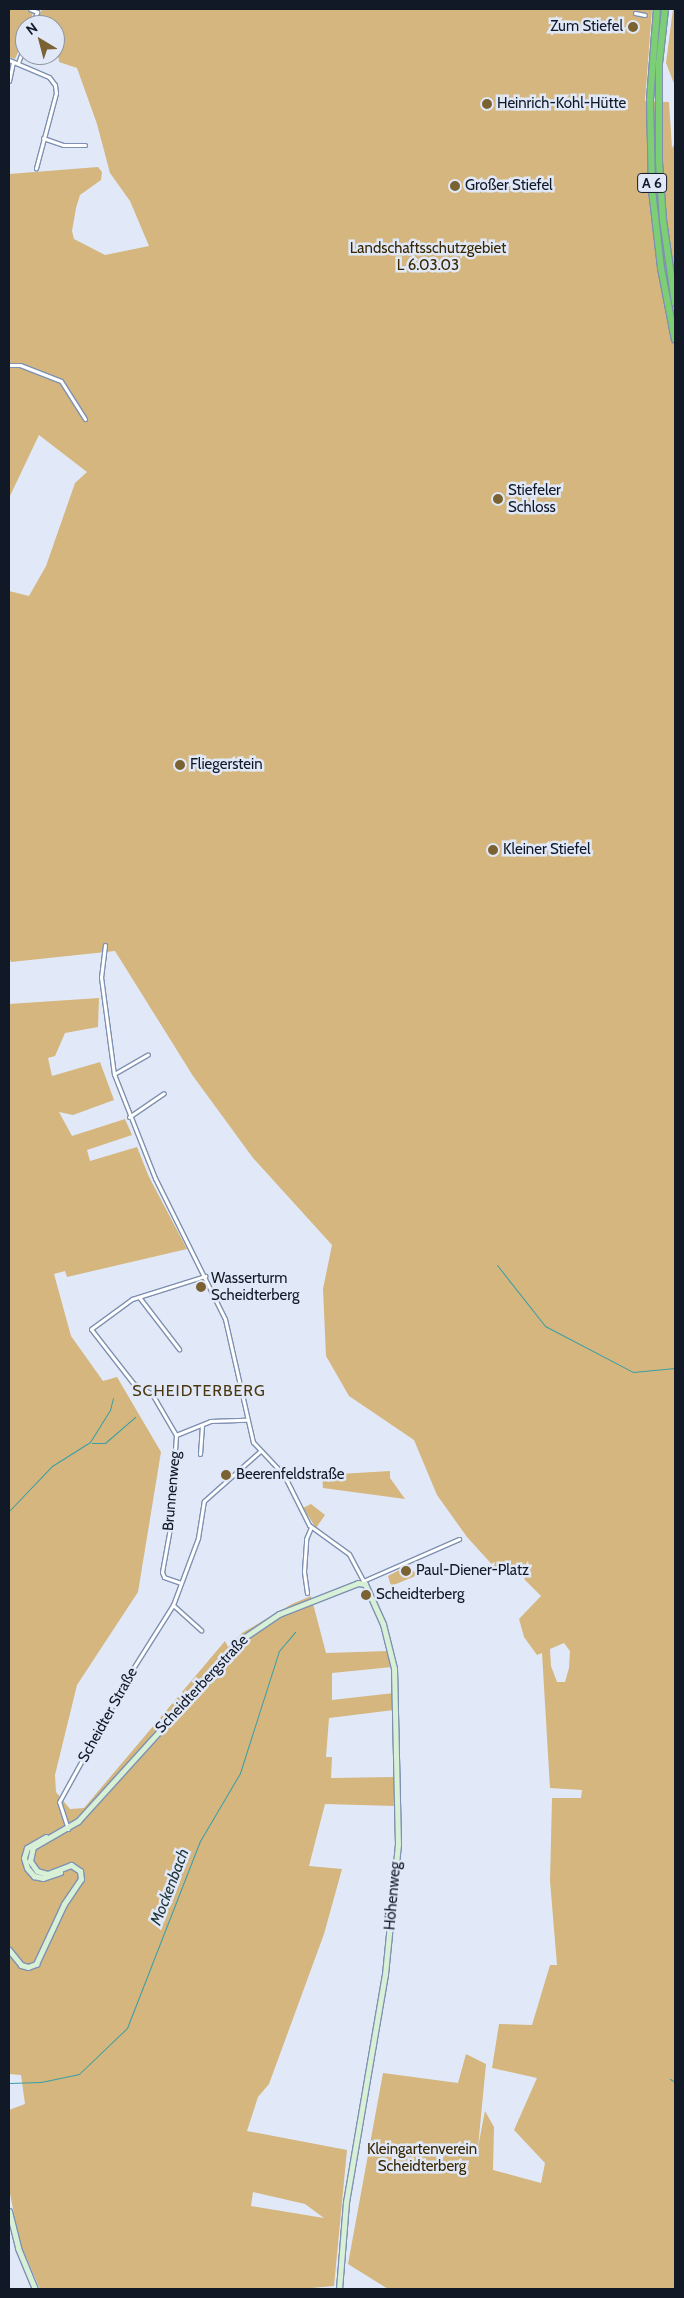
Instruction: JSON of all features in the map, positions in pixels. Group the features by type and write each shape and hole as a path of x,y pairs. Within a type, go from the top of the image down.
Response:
{"highway":[{"name":"A 6","path":"657,9 650,100 652,190 661,268 675,340"},
{"name":"A 6","path":"665,9 659,63 659,162 664,228 675,303"}],"street":[{"path":"635,13 645,15"},
{"path":"9,60 15,62 9,81"},
{"path":"22,65 48,76 55,85 55,97 36,168"},
{"path":"43,138 64,145 85,145"},
{"path":"9,365 20,365 61,381 85,419"},
{"path":"105,945 102,977 114,1074 129,1117 155,1178 206,1276 139,1297 179,1349"},
{"path":"114,1074 148,1054"},
{"path":"129,1117 164,1093"},
{"name":"Höhenweg","path":"206,1276 225,1319 235,1354 246,1420 259,1452 284,1475 311,1528 349,1554 365,1582 383,1624 394,1668 398,1834 385,1974 356,2134 339,2289"},
{"name":"Brunnenweg","path":"139,1297 90,1329 133,1384 152,1394 176,1435 170,1528 162,1572 164,1577 181,1583"},
{"path":"176,1435 220,1419 246,1420"},
{"path":"200,1454 202,1424"},
{"name":"Scheidter Straße","path":"68,1829 60,1807 62,1796 132,1670 173,1605 198,1538 204,1500 259,1452"},
{"path":"307,1593 304,1571 306,1539 311,1528"},
{"path":"365,1582 459,1539"},
{"name":"Scheidterbergstraße","path":"9,1950 25,1967 32,1966 39,1961 64,1904 80,1879 80,1872 71,1866 44,1874 33,1868 29,1858 33,1847 68,1829 87,1812 245,1637 279,1614 358,1583 365,1582"},
{"path":"173,1605 201,1630"},
{"path":"9,2211 18,2248 35,2289"}],"green space":[{"path":"9,9 25,9 33,13 32,15 15,15 15,59 9,57"},
{"path":"42,9 652,9 645,101 669,102 672,148 675,143 675,2289 388,2289 348,2264 383,2073 458,2083 466,2054 486,2064 478,2147 485,2111 494,2127 493,2170 541,2183 545,2163 514,2130 537,2078 492,2068 499,2024 532,2025 550,1965 557,1965 550,1881 552,1798 581,1798 582,1790 550,1788 542,1653 537,1655 524,1637 519,1619 541,1596 511,1566 497,1570 467,1537 437,1495 414,1440 349,1396 326,1356 323,1289 332,1245 253,1158 193,1076 115,951 11,962 9,958 9,591 29,596 46,566 75,483 87,472 39,435 9,498 9,174 98,167 102,172 101,180 80,195 72,231 74,239 105,255 149,246 130,201 110,173 97,124 77,68 65,64 65,15 40,15","holes":["564,1643 570,1651 569,1668 565,1682 557,1682 551,1666 550,1649"]},
{"path":"673,9 675,9 675,86 666,63"},
{"path":"99,998 98,1027 65,1033 55,1056 48,1058 52,1076 100,1062 114,1100 73,1115 59,1112 72,1136 125,1119 132,1135 87,1150 90,1161 137,1147 149,1177 187,1249 67,1277 65,1271 54,1274 71,1336 103,1381 117,1377 161,1452 138,1592 77,1685 55,1775 56,1792 70,1809 84,1808 225,1641 228,1647 242,1633 292,1604 311,1596 326,1653 388,1651 392,1667 332,1673 332,1700 394,1693 394,1710 329,1718 326,1757 332,1757 331,1778 395,1777 395,1806 325,1804 309,1866 342,1869 324,1934 269,2084 258,2097 247,2131 347,2150 334,2286 300,2289 40,2289 20,2243 9,2189 9,2110 25,2104 21,2075 9,2074 9,1004","holes":["253,2192 305,2204 324,2218 251,2206"]},
{"path":"390,1471 390,1478 405,1499 323,1488 322,1475"},
{"path":"311,1504 325,1515 316,1528 303,1508"},
{"path":"407,1566 418,1575 391,1586 388,1576"}],"waterway":[{"path":"497,1265 545,1326 633,1372 675,1368"},
{"path":"9,1511 52,1466 90,1442 110,1410 113,1398"},
{"path":"92,1443 105,1443 135,1417"},
{"name":"Mockenbach","path":"9,2083 41,2082 79,2074 127,2028 200,1841 240,1773 279,1651 295,1632"},
{"path":"670,2079 675,2082"}],"place":[{"name":"Zum Stiefel","path":"633,27"},
{"name":"Heinrich-Kohl-Hütte","path":"487,104"},
{"name":"Großer Stiefel","path":"455,186"},
{"name":"Stiefeler Schloss","path":"498,499"},
{"name":"Fliegerstein","path":"180,765"},
{"name":"Kleiner Stiefel","path":"493,850"},
{"name":"Wasserturm Scheidterberg","path":"201,1287"},
{"name":"Beerenfeldstraße","path":"226,1475"},
{"name":"Paul-Diener-Platz","path":"406,1571"},
{"name":"Scheidterberg","path":"366,1595"}],"district":[{"name":"SCHEIDTERBERG","path":"199,1391"}],"park label":[{"name":"Landschaftsschutzgebiet L 6.03.03","path":"428,256"},
{"name":"Kleingartenverein Scheidterberg","path":"422,2158"}]}
